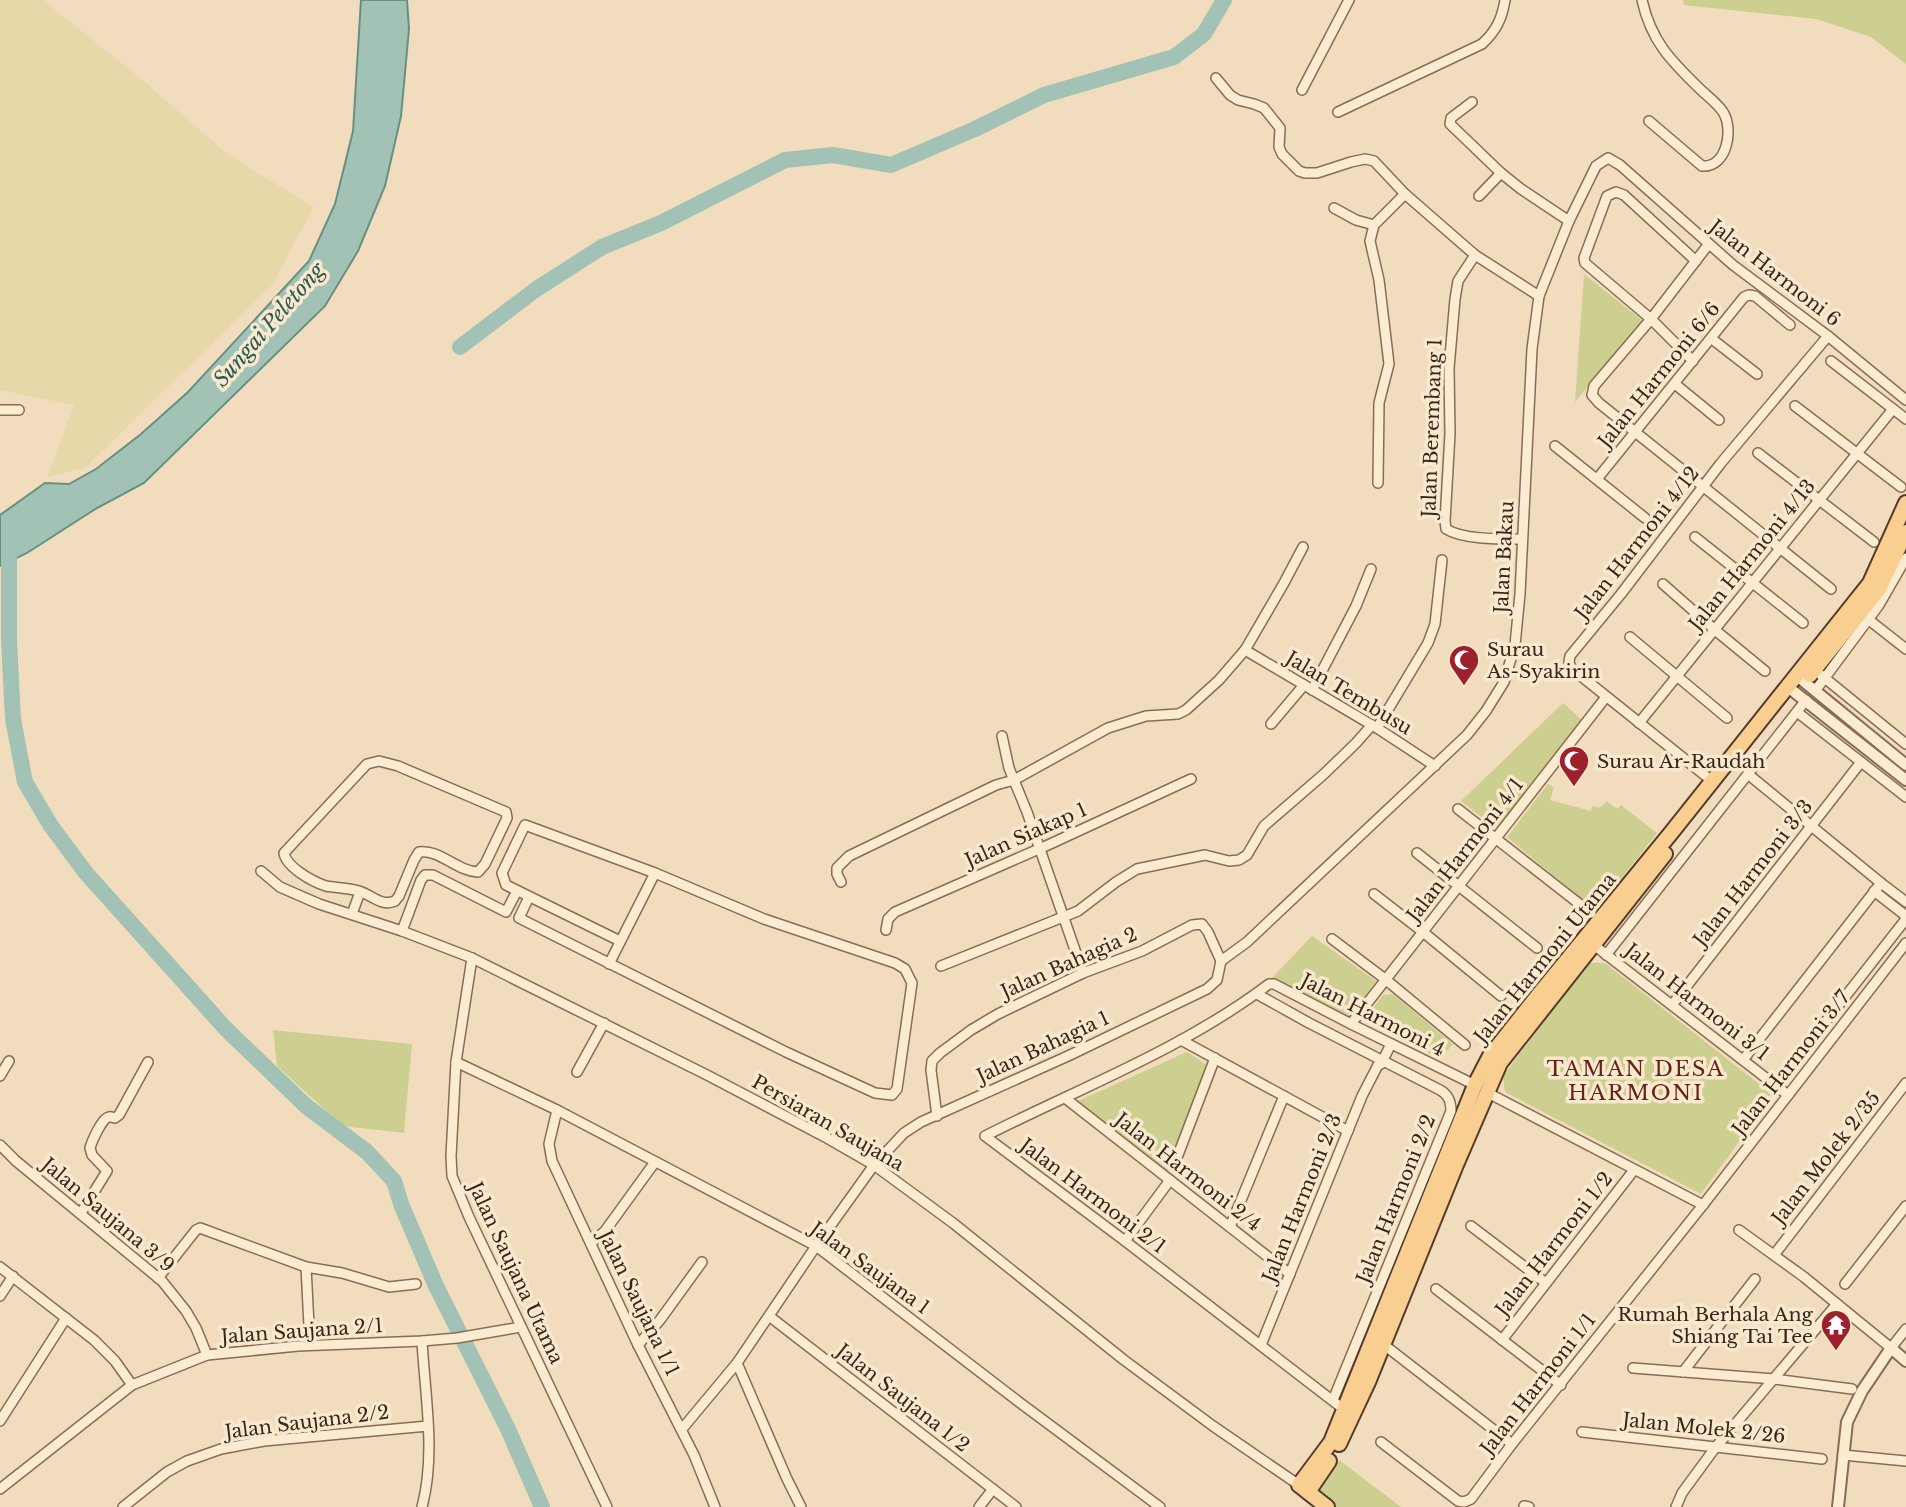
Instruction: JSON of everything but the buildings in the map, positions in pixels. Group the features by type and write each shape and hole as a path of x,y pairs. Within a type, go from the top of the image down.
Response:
{"main road":[{"name":"Jalan Harmoni Utama","path":"1589,941 1801,688 1847,609 1870,583 1906,503"},
{"name":"Jalan Harmoni Utama","path":"1303,1488 1337,1448 1481,1089 1589,941 1712,781 1801,688 1819,673 1878,589 1906,532"},
{"name":"Jalan Harmoni Utama","path":"1349,1413 1383,1343 1455,1167 1481,1089"},
{"path":"1303,1488 1327,1507"}],"street":[{"path":"1302,90 1349,0"},
{"path":"1338,112 1482,44 1494,32 1503,14 1505,0"},
{"path":"1642,0 1646,20 1662,48 1722,110 1727,120 1726,145 1719,161 1714,165 1702,166 1649,121"},
{"path":"1216,78 1238,100 1264,108 1280,128 1279,147 1282,153 1299,170 1304,173 1317,173 1350,162 1365,159 1374,161 1410,199 1475,256 1538,296"},
{"path":"1472,103 1451,118 1450,124 1521,190 1569,221"},
{"name":"Jalan Bakau","path":"1221,961 1247,942 1467,735 1504,682 1515,645 1520,594 1532,349 1538,296 1569,221 1596,166 1608,158 1625,169"},
{"name":"Jalan Harmoni 6","path":"1625,169 1746,275 1828,336 1906,400"},
{"path":"1479,196 1501,173"},
{"path":"1693,361 1651,319 1585,263 1584,258 1607,196 1616,192 1624,195 1696,261"},
{"path":"1378,483 1379,403 1389,364 1379,280 1370,241 1374,225 1410,199"},
{"path":"1334,208 1356,220 1374,225"},
{"path":"1709,244 1651,319 1594,386 1592,395 1830,589"},
{"name":"Jalan Berembang 1","path":"1475,256 1458,281 1455,299 1449,368 1450,434 1446,529 1483,538 1522,542"},
{"name":"Jalan Harmoni 6/6","path":"1597,479 1744,298 1755,296 1790,325"},
{"name":"Jalan Harmoni 4/12","path":"1712,781 1571,668 1570,656 1702,487 1828,336"},
{"path":"1712,339 1757,374"},
{"path":"1831,361 1906,419"},
{"path":"1675,384 1719,420"},
{"path":"1796,406 1901,487"},
{"name":"Jalan Harmoni 4/13","path":"1639,723 1893,409"},
{"path":"0,410 19,410"},
{"path":"1555,446 1645,519"},
{"path":"1758,453 1874,542"},
{"path":"1695,537 1803,623"},
{"path":"841,882 836,874 837,868 849,856 996,785 1021,776 1108,728 1146,716 1186,710 1219,680 1248,646 1303,547"},
{"path":"1906,558 1869,620 1819,673 1906,744"},
{"path":"941,966 1088,904 1138,869 1205,855 1229,861 1239,860 1247,855 1264,826 1377,725 1428,643 1435,624 1442,560"},
{"path":"1271,724 1311,686 1356,606 1371,569"},
{"path":"1663,583 1714,630 1765,671"},
{"path":"1869,620 1906,649"},
{"path":"1630,637 1727,718"},
{"name":"Jalan Tembusu","path":"1248,646 1377,725 1434,766"},
{"path":"1606,955 1797,712 1801,688"},
{"path":"1801,688 1906,765"},
{"path":"1801,688 1906,780"},
{"name":"Jalan Harmoni 4/1","path":"1351,1024 1606,697"},
{"path":"1797,712 1906,797"},
{"path":"1002,736 1021,776 1040,849 1083,973"},
{"path":"379,761 398,766 506,812 508,818 485,864 478,872 469,872 428,851 419,852 395,901 383,903 360,892 316,882 290,865 284,853 367,764 379,761"},
{"name":"Jalan Harmoni 3/3","path":"1672,1005 1861,762"},
{"path":"1749,775 1812,825 1906,917 1776,1085"},
{"name":"Jalan Siakap 1","path":"886,930 888,919 895,912 1191,779"},
{"path":"1458,809 1591,913"},
{"name":"Persiaran Saujana","path":"517,891 506,885 502,873 525,825 655,873 764,919 895,963 905,969 912,983 897,1089 892,1095 876,1093 786,1052 519,919 529,897"},
{"path":"1417,853 1537,948"},
{"name":"Persiaran Saujana","path":"261,871 280,887 319,904 402,931 472,958 743,1094 874,1165 953,1223 1124,1360 1303,1488"},
{"path":"609,964 655,873"},
{"path":"402,931 421,880 425,875 433,875 506,912 517,891 620,941"},
{"path":"1877,887 1906,902"},
{"path":"1743,1060 1877,887"},
{"path":"352,914 360,892"},
{"path":"1374,894 1501,996"},
{"name":"Jalan Bahagia 2","path":"937,1116 931,1070 935,1058 971,1030 998,1014 1083,973 1142,951 1192,925 1202,924 1221,961"},
{"path":"1332,939 1465,1045"},
{"name":"Jalan Harmoni 3/1","path":"1589,941 1788,1095"},
{"name":"Jalan Harmoni 3/7","path":"1703,1205 1906,943"},
{"name":"Jalan Saujana Utama","path":"472,958 451,1156 452,1176 607,1507"},
{"name":"Jalan Bahagia 1","path":"682,1429 737,1363 874,1165 904,1133 921,1122 1207,989 1217,979 1221,961"},
{"name":"Jalan Harmoni 4","path":"1256,994 1273,984 1703,1205"},
{"name":"Jalan Harmoni 2/1","path":"1256,994 1181,1040 985,1136 1349,1413"},
{"name":"Jalan Harmoni 2/2","path":"1256,994 1446,1094 1449,1099 1451,1111 1333,1400"},
{"path":"577,1072 604,1023"},
{"path":"1181,1040 1348,1131"},
{"name":"Jalan Harmoni 2/3","path":"1261,1345 1348,1131 1388,1042"},
{"path":"1178,1156 1215,1058"},
{"path":"0,1076 9,1060"},
{"path":"81,1213 107,1171 92,1155 90,1148 93,1141 104,1119 119,1115 148,1062"},
{"name":"Jalan Saujana 1","path":"462,1065 555,1116 655,1162 816,1246 1018,1402 1160,1507"},
{"name":"Jalan Molek 2/35","path":"1774,1255 1906,1083"},
{"path":"1230,1227 1284,1096"},
{"name":"Jalan Harmoni 2/4","path":"1065,1098 1290,1274"},
{"name":"Jalan Saujana 1/1","path":"555,1116 549,1151 638,1345 682,1429 715,1507"},
{"name":"Jalan Saujana 3/9","path":"0,1145 158,1278 186,1311 207,1355"},
{"path":"591,1243 605,1231 655,1162"},
{"name":"Jalan Harmoni 1/2","path":"1502,1340 1634,1170"},
{"path":"1125,1241 1170,1180"},
{"name":"Jalan Harmoni 1/1","path":"1381,1442 1458,1501 1471,1499 1703,1205"},
{"path":"1845,1284 1906,1206"},
{"path":"1471,1226 1546,1283"},
{"path":"158,1278 200,1228 306,1267 342,1273 389,1287 416,1284"},
{"path":"1739,1230 1837,1304 1906,1361"},
{"path":"638,1345 660,1320 702,1262"},
{"path":"0,1266 115,1361 132,1385"},
{"path":"306,1267 310,1345"},
{"path":"0,1296 13,1276"},
{"path":"1682,1372 1755,1279"},
{"path":"1436,1289 1561,1385"},
{"path":"1676,1507 1682,1493 1715,1448 1837,1304"},
{"name":"Jalan Saujana 1/2","path":"769,1316 1016,1507"},
{"path":"0,1422 66,1318"},
{"name":"Jalan Saujana 2/1","path":"0,1489 4,1480 132,1385 207,1355 310,1345 422,1342 521,1327"},
{"path":"1838,1507 1847,1422 1862,1391 1906,1329"},
{"path":"422,1342 428,1426 427,1484 422,1507"},
{"path":"1383,1343 1512,1444"},
{"path":"737,1363 787,1479 802,1507"},
{"path":"1633,1368 1774,1379 1852,1390"},
{"name":"Jalan Saujana 2/2","path":"123,1507 167,1472 187,1461 221,1449 264,1441 428,1426"},
{"name":"Jalan Molek 2/26","path":"1583,1432 1822,1459"},
{"path":"1843,1455 1906,1461"},
{"path":"979,1507 993,1489"},
{"path":"1524,1506 1530,1507"}],"shaded area":[{"path":"0,0 43,0 139,77 230,156 314,207 272,285 85,468 47,477 74,405 0,390"}],"green space":[{"path":"1683,0 1906,0 1906,64 1871,37 1816,19 1684,5"},
{"path":"1584,274 1643,321 1575,402"},
{"path":"1563,703 1582,720 1501,826 1494,827 1461,801"},
{"path":"1548,784 1554,788 1550,800 1591,811 1592,806 1599,808 1607,801 1617,809 1621,805 1657,833 1596,911 1507,837"},
{"path":"1312,936 1376,981 1348,1020 1272,978"},
{"path":"1587,963 1605,963 1773,1095 1701,1194 1505,1092 1503,1076"},
{"path":"1393,994 1453,1044 1440,1059 1364,1020 1383,995"},
{"path":"273,1030 412,1044 404,1133 343,1126 277,1066"},
{"path":"1187,1052 1208,1066 1168,1171 1076,1102"},
{"path":"1339,1460 1401,1507 1335,1507 1318,1492"}],"water":[{"name":"Sungai Peletong","path":"361,0 407,0 409,29 401,116 385,186 358,251 325,306 144,483 97,508 27,553 0,566 0,515 45,483 69,484 96,469 141,434 188,392 309,261 335,204 353,131"}],"waterway":[{"path":"460,347 535,290 602,247 661,223 785,160 833,155 891,165 975,129 1044,95 1174,57 1204,34 1224,0"},
{"path":"9,550 9,640 13,719 25,782 51,826 86,873 226,1029 306,1106 367,1152 394,1181 436,1286 508,1429 542,1507"}],"place":[{"name":"Surau As-Syakirin","path":"1464,687"},
{"name":"Surau Ar-Raudah","path":"1574,788"},
{"name":"Rumah Berhala Ang Shiang Tai Tee","path":"1836,1352"}],"district":[{"name":"TAMAN DESA HARMONI","path":"1636,1081"}]}
